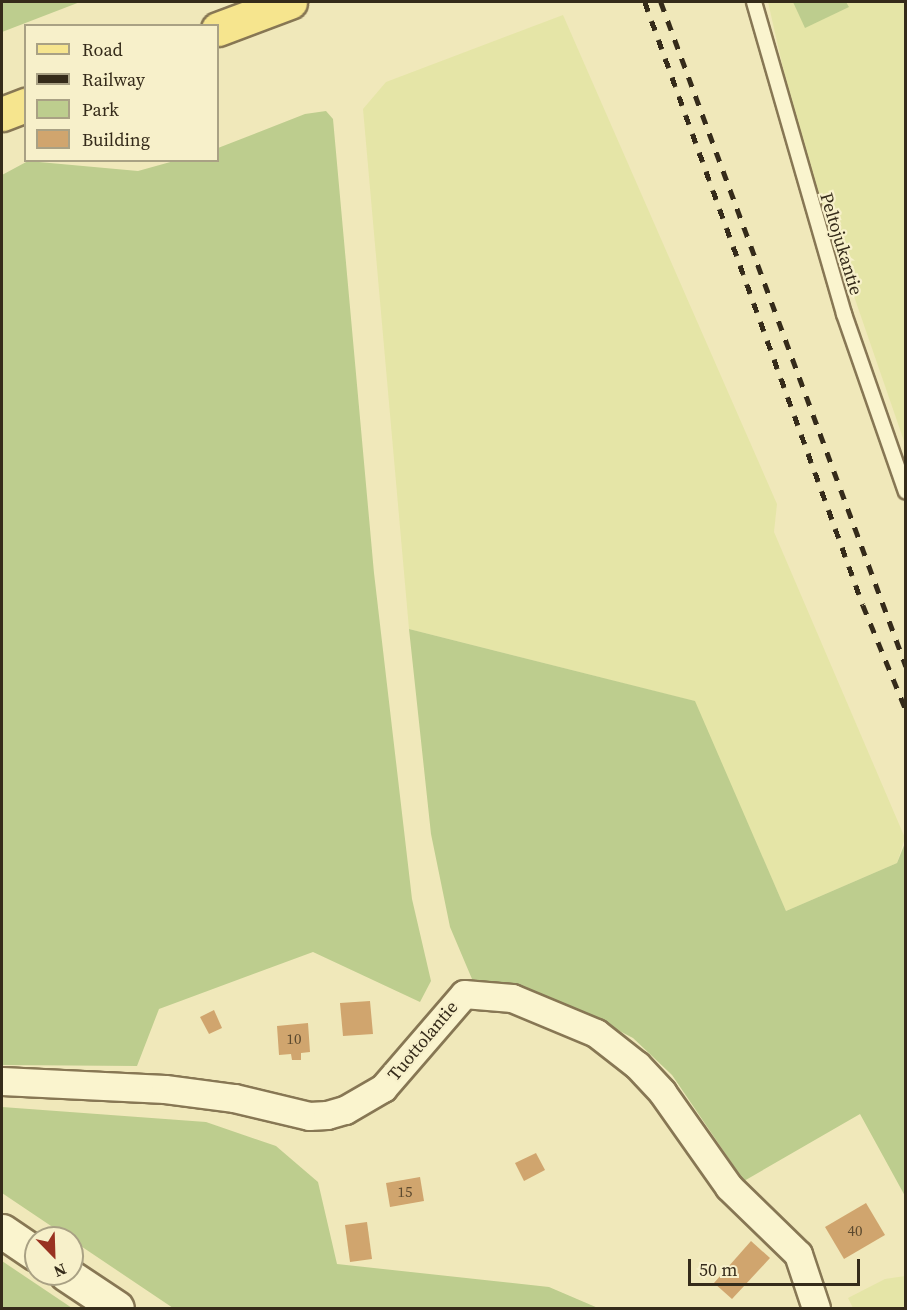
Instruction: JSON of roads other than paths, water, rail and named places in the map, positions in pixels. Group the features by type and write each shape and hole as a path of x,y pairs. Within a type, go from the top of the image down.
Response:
{"main road":[{"path":"219,29 290,2"},
{"path":"2,114 24,106"}],"street":[{"name":"Tuottolantie","path":"2,1081 165,1089 234,1098 309,1116 327,1115 352,1107 383,1088 464,994 512,998 596,1033 637,1065 669,1101 729,1187 798,1254 816,1308"},
{"path":"2,1231 24,1246"},
{"path":"84,1286 117,1308"}],"lane":[{"name":"Peltojukantie","path":"754,2 844,314 906,492"}],"railway":[{"path":"645,2 863,605 906,710"},
{"path":"661,2 906,666"}]}
